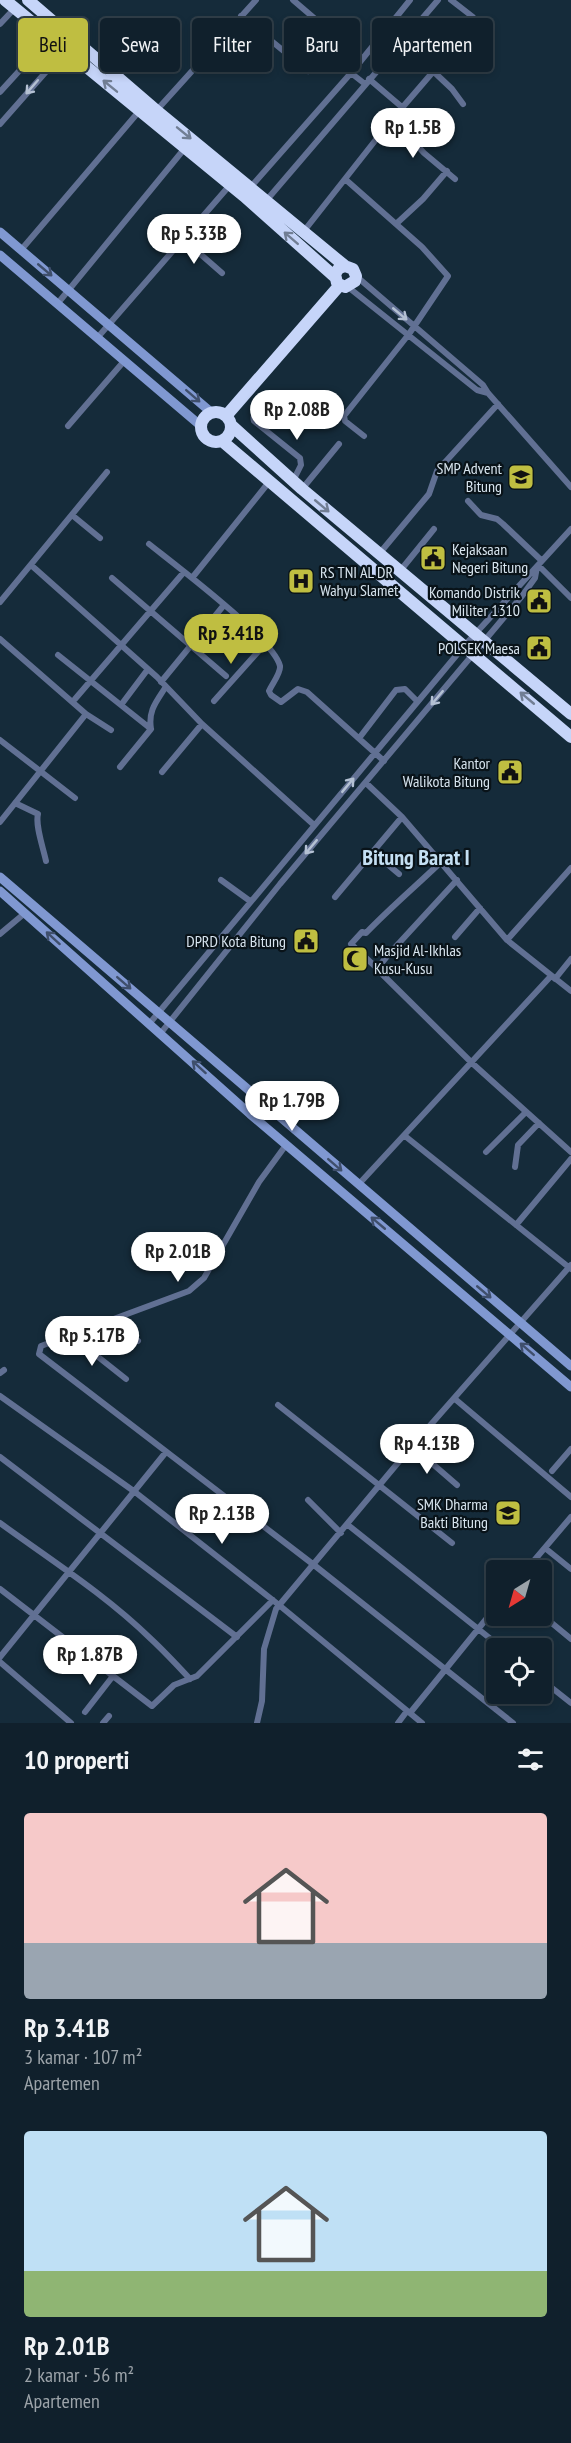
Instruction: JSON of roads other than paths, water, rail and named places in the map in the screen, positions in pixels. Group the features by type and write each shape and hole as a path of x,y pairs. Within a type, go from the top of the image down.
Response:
{"highway":[{"path":"28,0 49,18"},
{"path":"10,4 27,18"},
{"path":"88,53 143,106"},
{"path":"88,67 143,106 247,192 341,283 353,284 356,276 353,269 345,266 304,231 262,205"},
{"path":"154,115 185,148 230,185 247,192"},
{"path":"341,283 336,271 345,266"},
{"path":"222,441 229,434 228,421 341,283"},
{"path":"571,714 298,485 217,412 212,412 203,419 202,433 207,439 222,441 571,737"},
{"path":"357,555 366,543"}],"street":[{"path":"154,115 256,0"},
{"path":"293,0 362,59"},
{"path":"247,192 351,73 410,0"},
{"path":"262,205 438,0"},
{"path":"451,0 472,18"},
{"path":"0,24 10,4"},
{"path":"241,16 284,51"},
{"path":"0,92 18,72"},
{"path":"0,124 46,72"},
{"path":"304,231 393,119 434,72 464,104"},
{"path":"351,73 403,108"},
{"path":"21,250 143,106"},
{"path":"393,119 424,153 455,179"},
{"path":"58,303 185,148"},
{"path":"396,224 423,200 447,171"},
{"path":"345,179 438,263 448,276 409,334 344,416 345,421 364,436"},
{"path":"98,337 230,185"},
{"path":"0,232 212,412"},
{"path":"183,238 222,273"},
{"path":"0,255 201,426"},
{"path":"356,276 483,384 488,393 571,487"},
{"path":"341,283 409,334 477,390 488,393"},
{"path":"68,426 125,360"},
{"path":"268,397 253,414 254,422 300,458 298,485"},
{"path":"379,554 429,494 437,471 498,404"},
{"path":"298,485 339,444"},
{"path":"0,602 107,472"},
{"path":"192,578 270,482"},
{"path":"468,501 481,515 497,519 503,524 571,598"},
{"path":"72,515 100,538"},
{"path":"400,571 434,529"},
{"path":"160,1034 280,884 384,761 480,637 502,604 571,529"},
{"path":"149,544 224,605 265,644 279,665 279,671 269,691 271,695 281,702 298,689 307,692 360,737 384,761"},
{"path":"149,1024 417,701 510,610 535,578 539,564"},
{"path":"31,565 148,669 202,724 314,825"},
{"path":"75,699 184,572"},
{"path":"112,578 226,676"},
{"path":"502,604 510,610"},
{"path":"151,729 149,719 163,685 224,605"},
{"path":"0,639 86,714 111,730"},
{"path":"214,701 265,644"},
{"path":"58,654 151,729"},
{"path":"121,705 148,669"},
{"path":"360,737 396,690 405,689 417,701"},
{"path":"0,822 86,714"},
{"path":"162,772 202,724"},
{"path":"120,767 151,729"},
{"path":"0,740 75,798"},
{"path":"366,783 402,816 507,940 571,991"},
{"path":"15,803 38,814 35,823 40,832 46,861"},
{"path":"335,897 402,816"},
{"path":"373,852 399,874"},
{"path":"441,862 400,899 375,927 366,933 362,932 351,944 472,1063 571,1152"},
{"path":"507,940 571,868"},
{"path":"0,876 571,1366"},
{"path":"271,876 280,884"},
{"path":"221,880 250,901"},
{"path":"379,970 379,966 389,954 457,880"},
{"path":"0,891 286,1145 571,1387"},
{"path":"455,938 480,908"},
{"path":"0,934 25,913"},
{"path":"217,941 227,949"},
{"path":"358,1185 571,959"},
{"path":"486,1152 526,1112"},
{"path":"515,1167 518,1145 539,1123"},
{"path":"0,1588 152,1706 174,1685 197,1676 314,1565 412,1446 570,1268 405,1136"},
{"path":"286,1145 259,1182 204,1278 189,1291 41,1346 39,1354 314,1565 513,1723"},
{"path":"516,1225 571,1159"},
{"path":"112,1321 138,1341"},
{"path":"79,1333 97,1356 126,1379"},
{"path":"0,1396 135,1492 276,1603 422,1723"},
{"path":"455,1399 571,1497"},
{"path":"278,1405 452,1543"},
{"path":"412,1446 457,1485"},
{"path":"552,1471 571,1449"},
{"path":"0,1657 166,1452"},
{"path":"0,1456 237,1637"},
{"path":"308,1500 341,1533"},
{"path":"535,1560 571,1517"},
{"path":"0,1523 69,1572 150,1638 190,1679"},
{"path":"348,1525 489,1638"},
{"path":"545,1548 571,1569"},
{"path":"257,1723 262,1701 264,1649 276,1603"},
{"path":"398,1723 486,1621"},
{"path":"552,1623 571,1639"},
{"path":"0,1662 71,1723"},
{"path":"85,1712 113,1676"},
{"path":"552,1688 571,1703"},
{"path":"103,1723 109,1716"}],"place":[{"name":"SMP Advent Bitung","path":"521,477"},
{"name":"Kejaksaan Negeri Bitung","path":"433,558"},
{"name":"RS TNI AL DR Wahyu Slamet","path":"301,581"},
{"name":"Komando Distrik Militer 1310","path":"539,601"},
{"name":"POLSEK Maesa","path":"539,648"},
{"name":"Kantor Walikota Bitung","path":"510,772"},
{"name":"DPRD Kota Bitung","path":"306,941"},
{"name":"Masjid Al-Ikhlas Kusu-Kusu","path":"355,959"},
{"name":"SMK Dharma Bakti Bitung","path":"508,1513"}],"district":[{"name":"Bitung Barat I","path":"416,857"}]}
